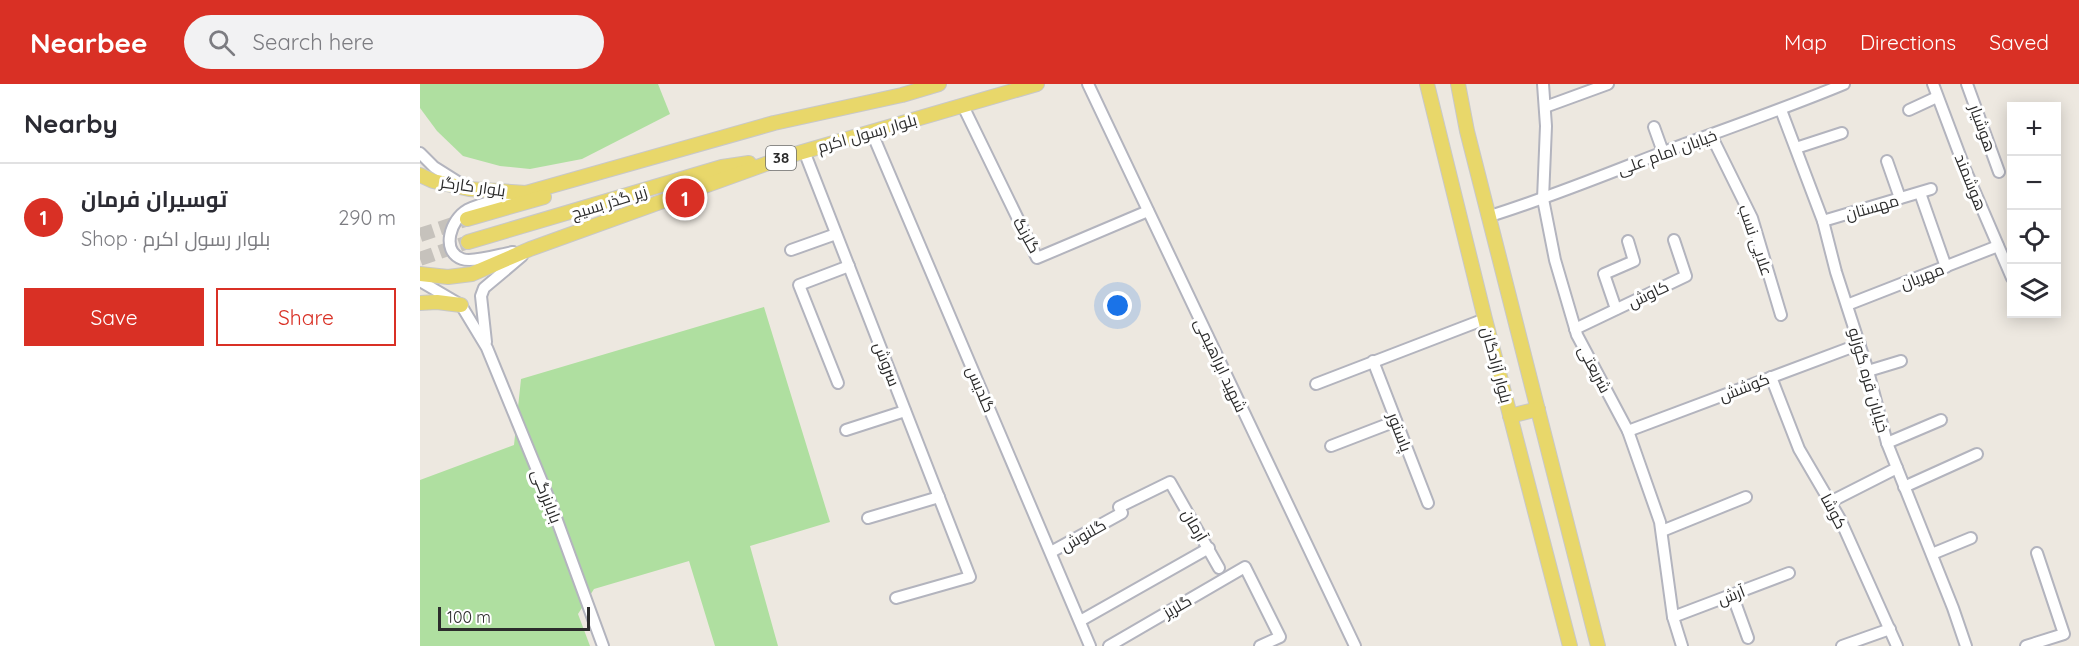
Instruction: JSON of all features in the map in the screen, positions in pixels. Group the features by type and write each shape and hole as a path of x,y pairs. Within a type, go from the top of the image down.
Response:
{"main road":[{"name":"بلوار رسول اکرم","path":"526,193 774,123 907,89 939,84"},
{"name":"بلوار رسول اکرم","path":"530,249 785,157 1037,84"},
{"name":"بلوار آزادگان","path":"1426,84 1570,646"},
{"name":"بلوار آزادگان","path":"1458,84 1467,131 1598,646"},
{"name":"زیر گذر بسیج","path":"467,219 720,146 774,123"},
{"name":"زیر گذر بسیج","path":"468,242 722,168 785,157"},
{"name":"بلوار کارگر","path":"420,175 433,181 469,189 526,193"},
{"name":"38","path":"420,274 448,277 472,274 530,249"},
{"path":"420,303 437,302 461,305"},
{"path":"1510,416 1538,409"}],"street":[{"name":"شهید ابراهیمی","path":"1088,84 1355,646"},
{"name":"شریعتی","path":"1544,84 1543,199 1555,260 1575,328 1628,431 1660,522 1672,617 1682,646"},
{"path":"1545,107 1608,84"},
{"name":"خیابان امام علی","path":"1490,216 1543,199 1663,152 1781,110 1844,84"},
{"name":"هوشمند","path":"1933,84 2007,267"},
{"name":"هوشیار","path":"1967,84 1999,172"},
{"path":"1909,110 1937,97"},
{"name":"گلرنگ","path":"963,106 1036,258 1148,211"},
{"name":"خیابان قره گوزلو","path":"1781,110 1823,221 1868,370 1887,443 1966,646"},
{"path":"1654,127 1663,152"},
{"name":"گلدیس","path":"872,133 1090,646"},
{"path":"1796,148 1842,134"},
{"name":"علایی نسب","path":"1711,135 1752,218 1781,315"},
{"name":"سروش","path":"804,151 970,577 896,598"},
{"path":"420,153 434,167 469,189"},
{"path":"1887,161 1900,198"},
{"name":"مهستان","path":"1823,221 1926,191 1946,267"},
{"path":"526,193 466,211 456,219 451,230 450,241 454,254 463,260 530,249"},
{"path":"791,250 836,234"},
{"name":"کاوش","path":"1575,328 1686,276 1674,240"},
{"path":"1616,309 1604,274 1634,261 1628,241"},
{"name":"مهریان","path":"1847,305 1998,246"},
{"name":"بابابزرگی","path":"487,348 481,296 484,288 530,249"},
{"path":"838,383 799,285 849,266"},
{"name":"بابابزرگی","path":"420,281 461,305 487,348 551,504 603,646"},
{"path":"1316,384 1485,319"},
{"name":"کوشش","path":"1628,431 1860,344"},
{"name":"پاستور","path":"1373,361 1428,503"},
{"path":"1868,370 1901,361"},
{"name":"کوشا","path":"1771,377 1799,449 1840,519 1897,646"},
{"path":"846,430 905,411"},
{"path":"1887,443 1941,420"},
{"path":"1331,446 1396,421"},
{"path":"1904,487 1977,454"},
{"path":"1830,502 1897,468"},
{"name":"گلنوش","path":"1051,552 1122,513 1119,507 1170,482"},
{"name":"آرمان","path":"1170,482 1220,568"},
{"path":"868,518 939,497"},
{"path":"1662,531 1746,497"},
{"path":"1932,554 1971,538"},
{"path":"1080,621 1209,548"},
{"path":"2026,646 2064,634 2037,553"},
{"name":"گلریز","path":"1109,646 1245,567 1280,637 1260,646"},
{"name":"آرش","path":"1672,617 1789,573"},
{"path":"1732,594 1748,638"},
{"path":"1842,646 1890,629"}],"green space":[{"path":"420,84 658,84 670,114 582,159 530,169 500,166 463,156 437,131 420,108"},
{"path":"764,307 830,522 750,546 778,646 715,646 689,561 594,589 578,614 590,646 420,646 420,480 514,445 521,379"}],"tunnel":[{"path":"420,235 465,220"},
{"path":"420,259 468,242"}],"place":[{"name":"توسیران فرمان","path":"685,198"}]}
